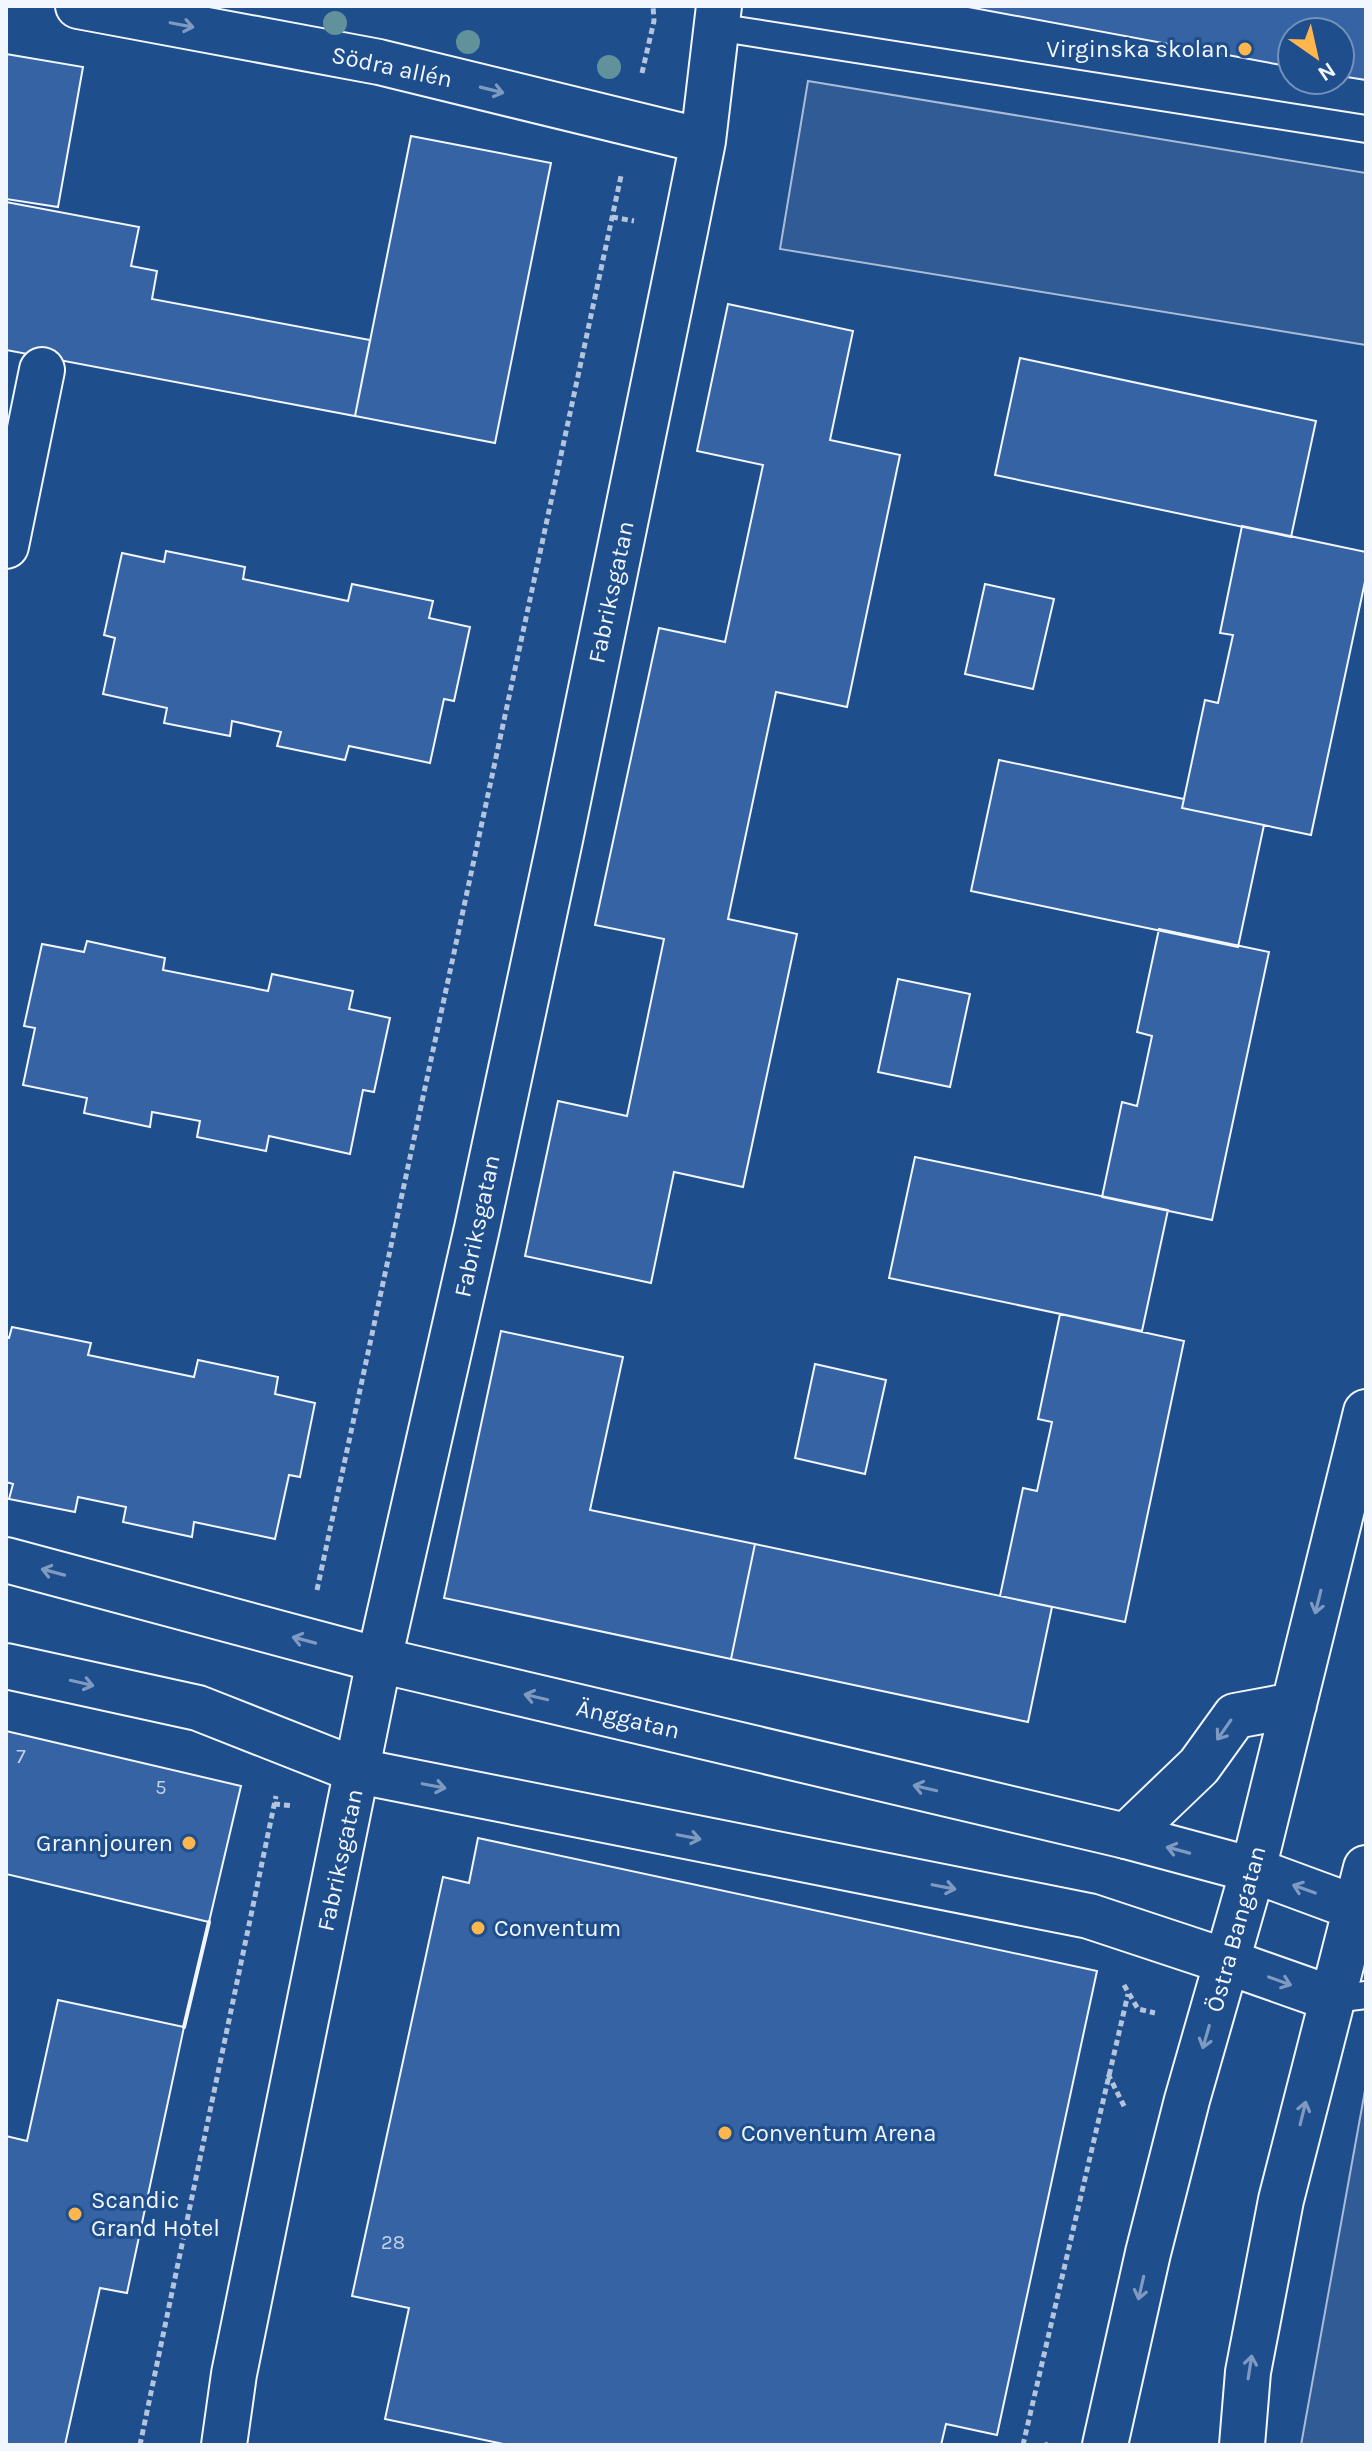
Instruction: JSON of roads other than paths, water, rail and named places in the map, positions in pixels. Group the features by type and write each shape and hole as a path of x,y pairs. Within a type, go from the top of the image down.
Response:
{"street":[{"name":"Södra allén","path":"78,6 379,62 703,141"},
{"name":"Fabriksgatan","path":"224,2445 237,2358 379,1660 557,856 703,141 717,17"},
{"path":"6,546 42,370"},
{"name":"Östra Bangatan","path":"1105,2445 1148,2253 1183,2115 1253,1870 1366,1412"},
{"name":"Änggatan","path":"6,1560 379,1660 1363,1895"},
{"path":"6,1666 198,1708 358,1771 1089,1916 1228,1962 1349,1997"},
{"path":"1126,1836 1199,1766 1235,1716 1294,1705"},
{"path":"1242,2445 1248,2372 1281,2200 1349,1997 1363,1895"}],"lane":[{"path":"717,17 1366,129"}],"place":[{"name":"Virginska skolan","path":"1245,49"},
{"name":"Grannjouren","path":"189,1843"},
{"name":"Conventum","path":"478,1928"},
{"name":"Conventum Arena","path":"725,2133"},
{"name":"Scandic Grand Hotel","path":"75,2214"}]}
